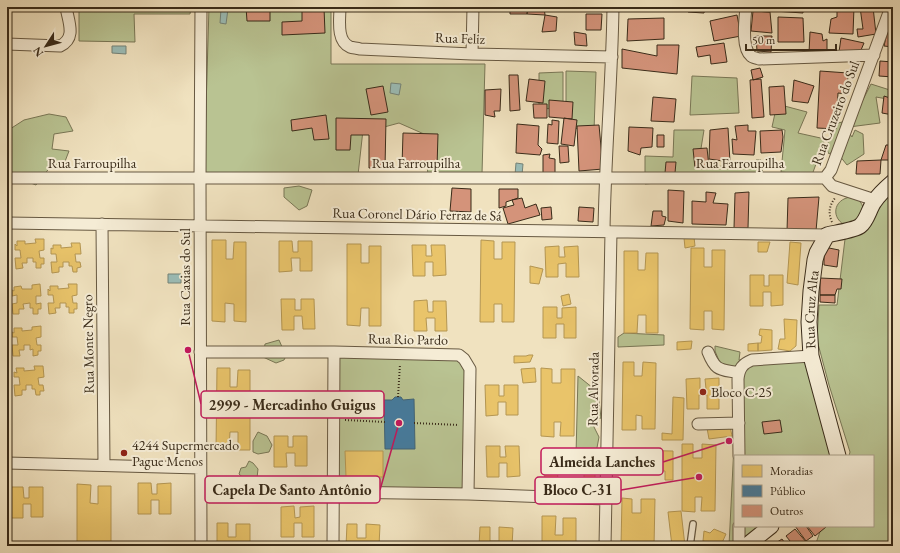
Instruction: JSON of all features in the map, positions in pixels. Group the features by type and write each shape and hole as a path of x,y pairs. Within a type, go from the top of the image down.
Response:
{"main road":[{"path":"832,233 854,229 860,226 864,222 875,200 881,192 893,182"},
{"name":"Rua Cruz Alta","path":"832,233 817,253 813,276 810,322 811,356 838,455"},
{"path":"746,546 770,527"}],"street":[{"path":"7,44 60,46 66,43 70,38 71,29 66,7"},
{"name":"Rua Caxias do Sul","path":"201,7 201,546"},
{"name":"Rua Feliz","path":"340,7 339,28 342,38 349,46 360,49 472,54 612,57"},
{"path":"472,54 473,7"},
{"name":"Rua Alvorada","path":"605,546 607,232 604,178 612,57 613,7"},
{"path":"746,7 745,42 747,51 751,57 759,59 874,55"},
{"name":"Rua Cruzeiro do Sul","path":"875,200 832,186 825,178 831,170 891,7"},
{"name":"Rua Farroupilha","path":"7,178 825,178"},
{"name":"Rua Coronel Dário Ferraz de Sá","path":"7,222 607,232 832,233"},
{"name":"Rua Monte Negro","path":"102,224 104,464"},
{"name":"Rua Rio Pardo","path":"200,352 334,352 459,355 464,359 470,369 468,494"},
{"path":"334,352 334,546"},
{"path":"708,352 713,364 719,369 739,373"},
{"path":"739,455 739,373 741,367 746,362 752,360 811,356"},
{"path":"698,424 739,423"},
{"path":"7,463 104,464 200,468"},
{"path":"334,492 468,494 606,499"},
{"path":"739,527 739,546"}],"lane":[{"path":"690,546 693,524"}],"path":[{"path":"832,233 829,210 831,204 839,194 850,192"},
{"path":"398,397 400,354"},
{"path":"334,420 385,422"},
{"path":"414,423 469,426"}],"green space":[{"path":"79,7 191,7 190,14 134,14 135,42 79,41"},
{"path":"209,7 331,7 331,64 485,64 482,174 428,175 424,134 399,123 373,130 363,130 358,175 204,175"},
{"path":"566,71 596,72 594,131 566,127"},
{"path":"563,72 563,108 539,109 539,73"},
{"path":"692,76 737,78 739,113 690,115"},
{"path":"871,84 893,91 893,100 876,97 880,123 849,127"},
{"path":"777,104 807,112 798,133 825,139 812,175 781,172 785,130 772,127"},
{"path":"49,114 66,117 73,131 54,134 52,149 69,151 64,164 51,166 36,185 7,174 7,131 24,120"},
{"path":"842,122 852,137 855,130 863,134 864,154 847,165 835,150 829,154 826,148 835,124"},
{"path":"674,130 704,130 698,167 728,166 728,163 752,164 756,160 761,160 763,174 645,184 645,156 673,157"},
{"path":"299,186 312,190 307,206 299,210 284,197 284,188"},
{"path":"893,189 893,546 815,546 822,527 874,527 874,455 849,455 850,452 829,385 817,340 819,305 837,305 845,239 864,229 889,192"},
{"path":"851,197 855,198 862,204 863,218 847,226 838,219 836,210 840,201"},
{"path":"624,333 664,335 664,345 618,347 618,337"},
{"path":"279,340 286,356 284,360 276,363 263,357 265,344"},
{"path":"715,346 740,352 739,360 810,357 836,455 734,455 734,527 764,527 740,546 729,546 738,363 736,368 720,363 715,351"},
{"path":"334,352 464,359 468,494 334,492"},
{"path":"578,376 598,392 601,418 591,421 599,437 596,453 587,458 576,455"},
{"path":"258,432 267,436 272,445 269,452 258,454 253,452 253,441"},
{"path":"249,461 258,469 257,478 247,481 239,474 241,468 246,467"}],"water":[{"path":"221,9 228,9 226,24 220,23"},
{"path":"112,46 126,46 126,54 112,53"},
{"path":"391,83 401,84 399,95 390,93"},
{"path":"516,163 523,164 522,175 515,175"},
{"path":"168,274 181,274 181,283 168,283"}],"building: Moradias":[{"path":"694,237 695,246 685,248 684,238"},
{"path":"35,239 44,239 44,250 39,251 40,258 44,258 44,264 41,264 41,268 36,268 36,262 33,262 33,258 27,258 27,263 22,263 23,268 16,269 15,258 21,258 20,250 15,250 15,244 17,246 17,241 25,241 25,244 36,243"},
{"path":"212,240 226,240 226,259 233,259 234,242 246,242 246,322 234,321 234,304 225,303 225,322 212,321"},
{"path":"481,240 494,241 494,259 502,259 502,242 515,242 514,322 502,322 502,304 494,304 494,322 480,322"},
{"path":"279,241 292,241 293,252 298,252 298,241 312,241 312,271 300,271 300,258 291,258 292,271 279,272"},
{"path":"758,242 770,242 767,252 758,252"},
{"path":"790,242 801,243 798,285 787,283"},
{"path":"71,243 80,243 81,254 75,254 76,262 80,262 81,267 77,268 77,272 73,272 72,266 69,266 69,262 63,262 63,267 59,267 59,272 52,273 51,262 57,262 56,254 51,254 51,248 53,249 53,245 61,245 61,248 72,247"},
{"path":"347,244 361,244 361,263 369,263 369,246 381,246 381,326 369,326 369,308 361,308 360,326 347,325"},
{"path":"412,245 426,245 426,256 432,256 431,245 445,245 446,275 433,276 433,262 425,262 425,276 413,276"},
{"path":"559,246 559,257 565,257 564,247 578,246 579,277 566,277 566,263 558,264 558,277 546,277 545,247"},
{"path":"691,248 704,248 704,267 712,267 712,250 725,250 724,330 712,329 712,311 704,311 704,330 690,329"},
{"path":"624,251 638,251 638,270 645,270 646,253 658,253 658,333 646,333 646,315 638,315 637,333 624,333"},
{"path":"530,266 543,269 539,284 530,283"},
{"path":"750,275 764,275 764,286 769,286 769,275 783,275 783,305 771,306 771,292 763,292 763,306 750,306"},
{"path":"40,284 41,296 36,296 36,304 41,303 41,309 38,309 38,314 33,314 33,308 30,308 30,303 23,304 24,309 19,309 19,314 13,314 12,304 17,303 17,295 12,296 12,290 14,291 14,287 21,286 22,289 32,289 32,285"},
{"path":"68,284 77,284 77,295 72,296 73,303 77,303 77,309 74,309 74,313 69,313 69,307 66,307 66,303 60,303 60,308 55,308 56,313 49,314 48,303 54,303 53,295 48,295 48,289 50,291 50,286 58,286 58,289 69,288"},
{"path":"569,294 571,304 563,306 561,296"},
{"path":"281,299 295,299 295,310 301,310 301,299 314,299 315,329 303,329 302,316 294,316 294,330 282,330"},
{"path":"427,300 428,312 433,312 433,301 446,301 447,331 435,331 435,318 426,318 427,331 414,331 414,301"},
{"path":"543,307 557,307 557,318 562,318 562,308 576,307 576,338 564,338 564,324 556,324 556,338 543,338"},
{"path":"784,319 797,320 796,346 790,351 778,349 780,339 785,339"},
{"path":"41,326 41,337 36,338 37,345 41,345 41,351 38,351 38,355 33,356 33,349 30,350 30,345 24,345 24,350 19,350 20,356 13,356 12,345 18,345 17,337 12,337 14,328 22,328 22,331 32,330 32,327"},
{"path":"760,329 772,330 772,350 758,351 758,343 761,343 762,336 759,335"},
{"path":"692,341 691,349 677,350 677,342"},
{"path":"758,343 758,351 748,351 748,344"},
{"path":"533,355 530,362 514,363 514,356"},
{"path":"623,362 634,362 634,376 642,376 643,362 656,363 655,429 642,429 642,416 636,415 636,430 622,430"},
{"path":"34,366 43,366 44,377 38,378 39,385 43,385 44,391 40,391 40,395 36,395 35,389 32,389 32,385 26,385 26,390 22,390 22,395 15,396 14,385 20,385 19,377 14,377 14,372 17,373 16,368 24,368 24,371 35,370"},
{"path":"217,368 230,368 230,387 237,387 238,370 250,370 250,450 238,450 238,432 230,432 229,450 216,450"},
{"path":"535,368 536,382 523,383 521,369"},
{"path":"541,368 552,369 552,383 561,383 561,369 575,369 574,436 560,436 561,422 554,422 554,437 541,436"},
{"name":"Bloco C-25","path":"700,378 700,389 706,389 705,379 719,378 719,409 707,409 707,395 699,395 699,409 687,409 686,379"},
{"path":"485,385 499,385 499,396 504,396 504,385 518,385 518,415 506,415 506,402 498,402 498,415 486,416"},
{"path":"673,397 684,398 683,440 662,440 662,433 672,434"},
{"path":"730,426 732,436 709,439 707,428"},
{"path":"274,436 288,436 288,447 293,447 293,436 307,436 307,466 295,466 295,453 286,453 287,467 274,467"},
{"path":"682,444 693,444 693,458 702,458 702,444 716,445 715,511 701,511 702,497 695,497 695,512 682,511"},
{"path":"486,446 500,446 500,457 506,457 505,446 519,446 520,476 507,477 507,463 499,463 499,477 487,477"},
{"path":"544,450 557,450 558,487 545,486"},
{"path":"617,450 673,451 673,480 665,480 665,471 616,471"},
{"path":"345,451 383,451 383,477 346,477"},
{"path":"584,469 595,470 595,481 584,482"},
{"path":"138,483 151,483 152,494 157,494 157,484 171,483 171,514 159,514 159,500 151,500 151,514 138,514"},
{"path":"77,484 91,485 90,503 98,504 98,486 111,486 111,546 77,546"},
{"path":"10,487 23,487 24,498 29,498 29,487 43,487 43,517 31,517 31,504 23,504 23,518 10,518"},
{"path":"622,498 632,499 632,513 641,513 641,499 655,499 654,546 621,546"},
{"path":"294,506 295,518 300,517 300,507 314,506 314,537 302,537 302,523 294,523 294,537 281,537 281,507"},
{"path":"681,511 685,546 672,546 668,512"},
{"path":"542,516 556,516 555,535 563,535 563,518 576,518 576,546 542,546"},
{"path":"217,523 228,523 228,537 236,537 236,524 250,524 250,546 217,546"},
{"path":"347,524 357,524 357,538 366,538 366,524 380,525 379,546 346,546"},
{"path":"480,527 490,527 490,541 499,541 499,527 513,528 512,546 479,546"},
{"path":"714,529 726,534 721,545 703,541 704,531 710,533"},
{"path":"10,544 24,544 24,546 10,546"},
{"path":"29,544 43,544 43,546 29,546"},
{"path":"413,544 427,544 427,546 413,546"},
{"path":"432,544 446,544 446,546 433,546"}],"building: Público":[{"path":"395,397 401,397 403,400 414,399 415,449 385,449 384,400 392,400"}],"building: Outros":[{"path":"246,7 270,7 270,21 247,21"},
{"path":"510,7 528,7 527,14 510,14"},
{"path":"528,7 544,7 545,15 527,14"},
{"path":"557,7 570,7 570,11 557,11"},
{"path":"688,7 705,7 704,13 688,12"},
{"path":"753,7 771,7 770,12 753,11"},
{"path":"774,7 803,7 803,13 774,11"},
{"path":"837,7 854,7 853,34 829,33 831,19 837,17"},
{"path":"860,7 873,7 876,34 858,37 857,29 863,29"},
{"path":"324,8 325,33 282,35 282,22 302,21 302,9"},
{"path":"753,11 770,12 772,33 751,31"},
{"path":"586,14 602,14 601,30 586,30"},
{"path":"545,15 557,17 556,31 542,32"},
{"path":"737,15 741,36 714,41 710,21"},
{"path":"778,17 803,18 804,42 778,42"},
{"path":"664,18 664,39 627,41 628,19"},
{"path":"889,24 893,25 893,47 884,46"},
{"path":"574,32 586,34 587,46 575,45"},
{"path":"810,32 822,34 823,41 827,39 827,51 809,53"},
{"path":"756,36 772,36 771,52 757,51"},
{"path":"841,38 864,43 861,50 839,52"},
{"path":"724,43 727,62 711,64 710,55 698,57 696,47"},
{"path":"657,45 679,45 677,74 622,68 622,49 657,56"},
{"path":"880,61 893,62 893,77 879,76"},
{"path":"760,68 763,77 753,80 751,70"},
{"path":"820,71 848,73 847,94 838,93 836,129 817,128"},
{"path":"509,75 518,75 520,110 510,111"},
{"path":"529,79 545,81 543,103 526,101"},
{"path":"761,79 764,117 752,118 750,80"},
{"path":"794,80 814,86 808,103 792,101"},
{"path":"383,86 388,112 371,115 366,89"},
{"path":"784,86 786,114 770,115 769,87"},
{"path":"501,89 500,111 494,111 495,117 485,115 485,90"},
{"path":"884,96 893,99 893,115 882,113"},
{"path":"653,97 676,99 674,122 651,121"},
{"path":"549,100 573,102 572,119 549,117"},
{"path":"533,104 547,104 547,118 534,118"},
{"path":"326,115 329,139 314,140 312,128 292,131 291,120"},
{"path":"336,118 386,119 385,168 369,168 369,135 351,135 350,150 336,150"},
{"path":"564,118 577,120 574,146 561,144"},
{"path":"552,120 559,121 558,144 547,143 548,124 552,125"},
{"path":"517,124 539,126 538,145 542,149 540,155 516,153"},
{"path":"599,125 603,169 579,171 577,126"},
{"path":"748,125 748,131 756,131 754,155 733,154 732,139 737,140 735,126"},
{"path":"629,127 653,128 652,147 641,148 640,155 628,151"},
{"path":"728,128 730,162 709,159 710,130"},
{"path":"782,130 783,137 781,152 761,153 760,131"},
{"path":"403,133 438,134 437,167 402,166"},
{"path":"657,135 664,135 664,147 657,147"},
{"path":"886,145 893,145 893,160 881,160"},
{"path":"559,146 568,146 569,162 560,163"},
{"path":"707,148 709,167 695,168 693,149"},
{"path":"550,154 549,158 555,159 555,176 543,175 543,155"},
{"path":"881,160 880,174 856,174 857,161"},
{"path":"666,162 676,162 675,173 665,173"},
{"path":"452,188 471,189 471,212 450,211"},
{"path":"499,189 518,189 518,198 506,202 506,206 499,208"},
{"path":"668,190 684,191 683,223 668,221"},
{"path":"706,192 716,193 713,203 728,204 726,225 692,224 692,201 706,202"},
{"path":"749,192 748,228 734,228 735,193"},
{"path":"819,197 816,231 787,231 788,198"},
{"path":"522,198 525,208 536,204 540,215 508,224 503,208 514,205 512,200"},
{"path":"551,207 552,219 542,220 541,208"},
{"path":"579,207 594,208 593,222 578,221"},
{"path":"653,211 662,211 662,216 666,217 664,225 651,226"},
{"path":"824,247 839,250 837,267 824,265"},
{"path":"820,278 842,279 841,289 837,289 835,295 820,295"},
{"path":"820,295 835,295 835,303 820,302"},
{"path":"780,420 782,432 764,434 762,422"},
{"path":"796,527 807,527 813,536 806,541"},
{"path":"808,527 826,527 815,536"},
{"path":"795,529 807,543 803,546 794,546 786,536"},
{"path":"782,539 787,546 771,546"}],"place":[{"name":"2999 - Mercadinho Guigus","path":"188,350"},
{"name":"Bloco C-25","path":"703,392"},
{"name":"Capela De Santo Antônio","path":"399,423"},
{"name":"Almeida Lanches","path":"729,441"},
{"name":"4244 Supermercado Pague Menos","path":"124,453"},
{"name":"Bloco C-31","path":"699,477"}]}
